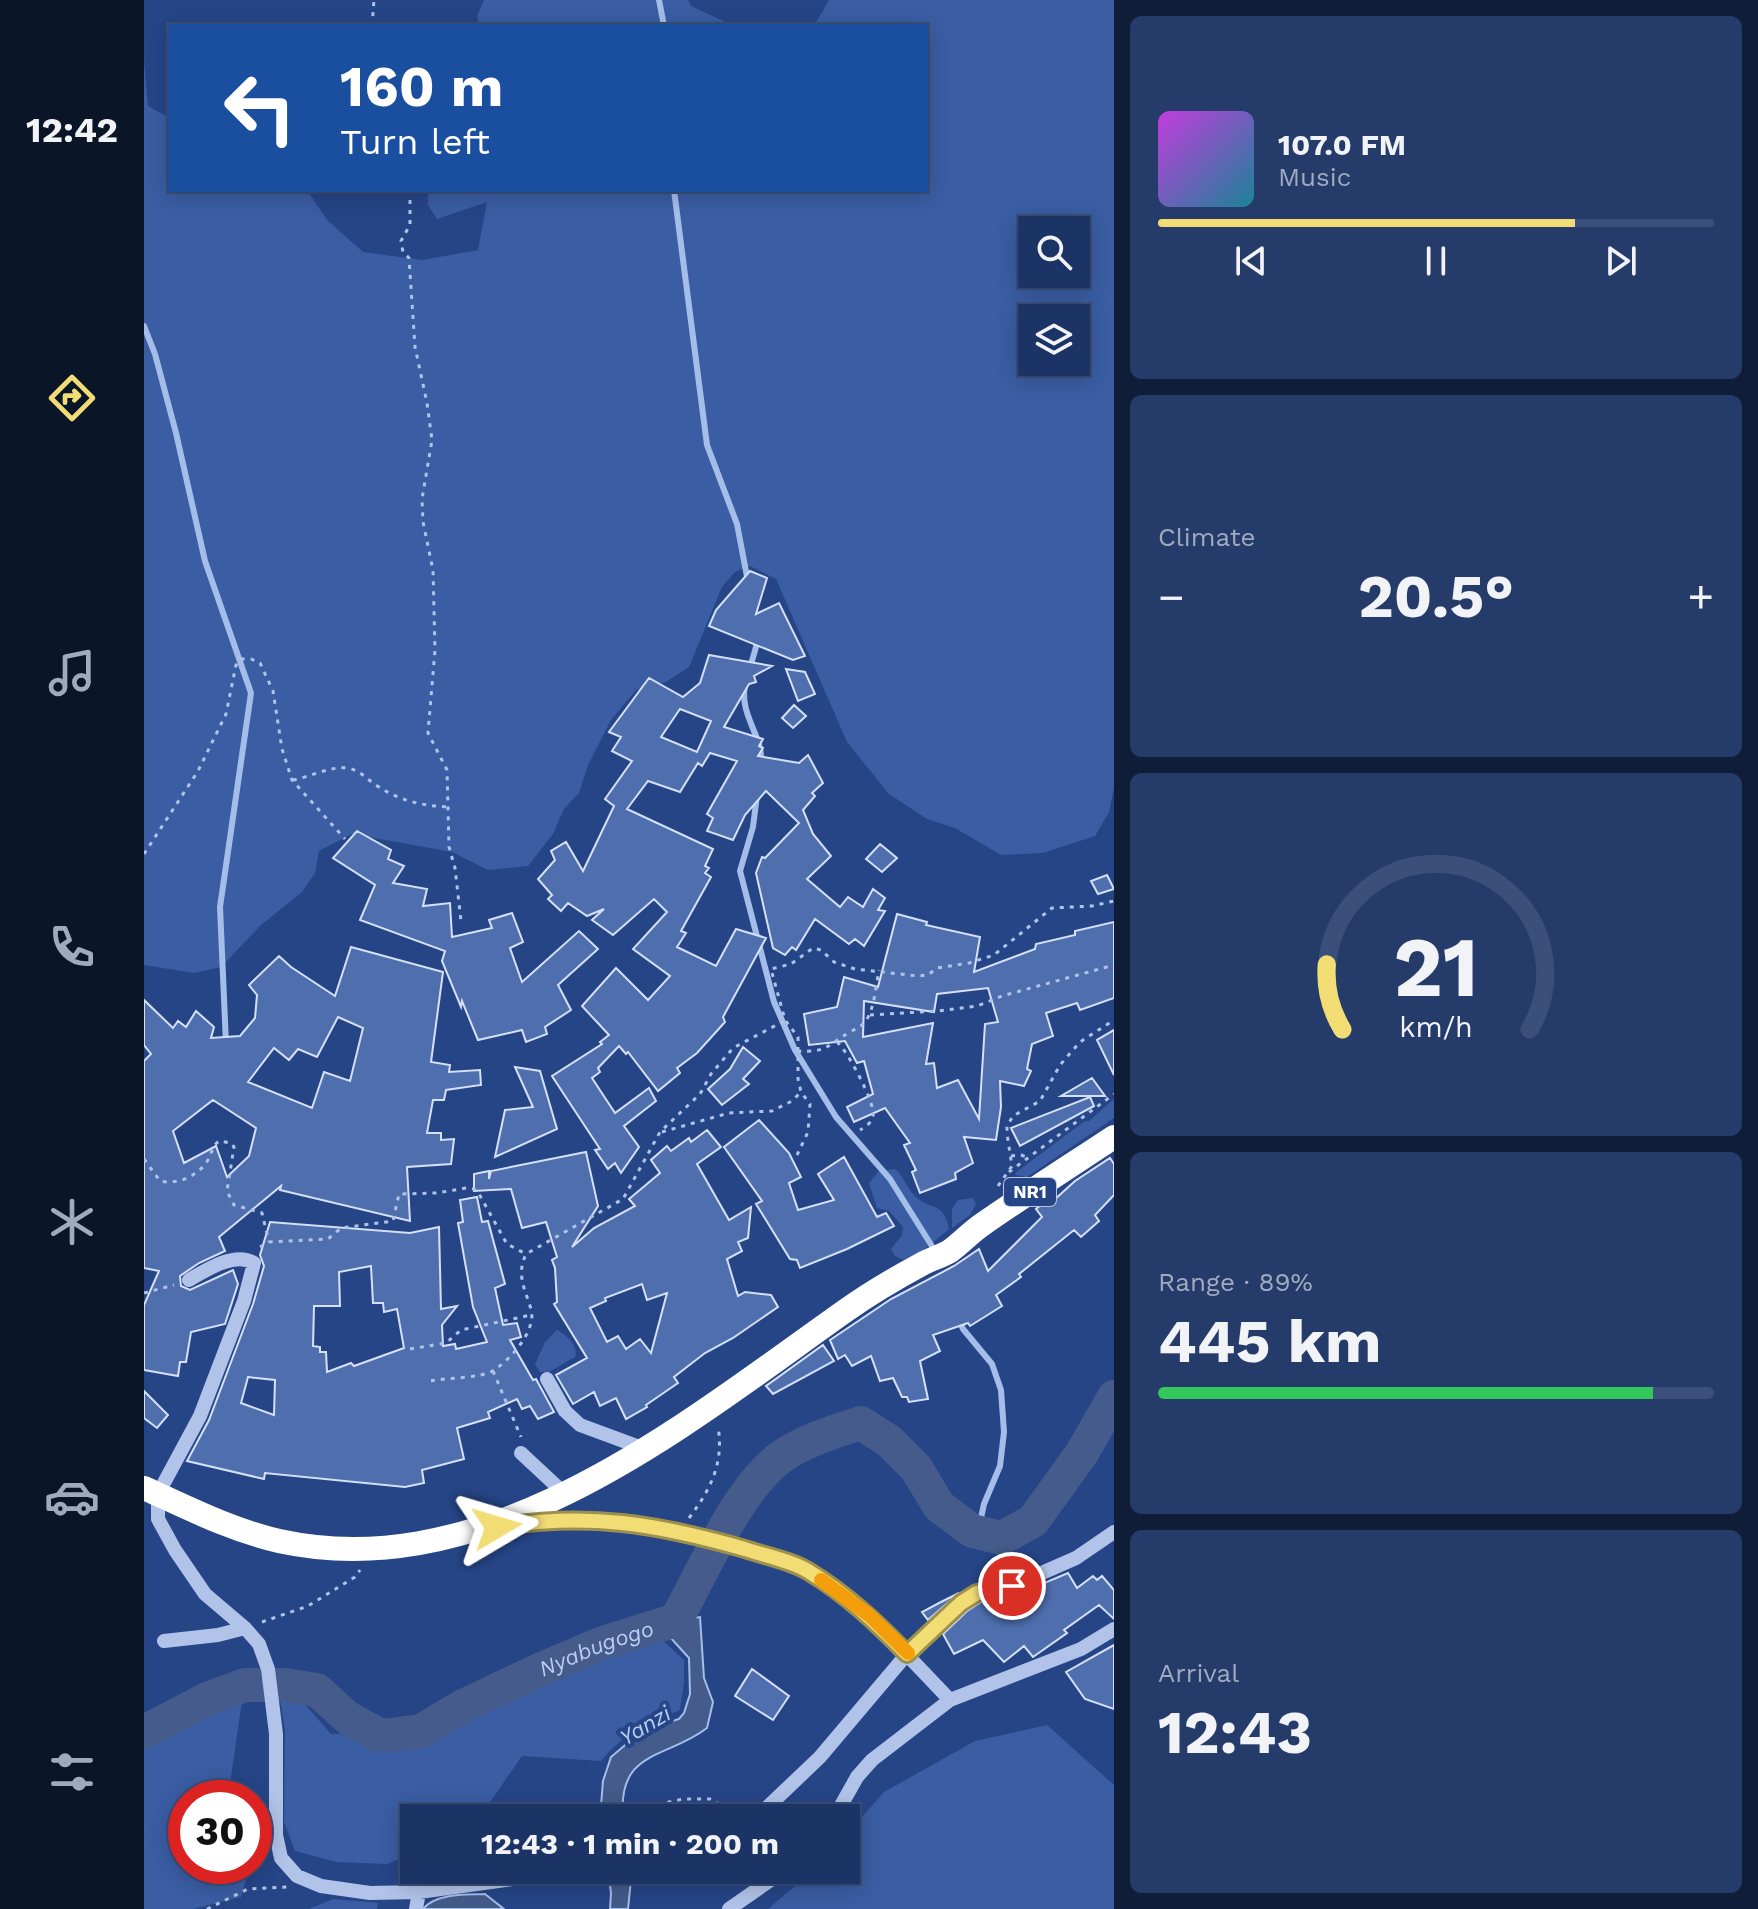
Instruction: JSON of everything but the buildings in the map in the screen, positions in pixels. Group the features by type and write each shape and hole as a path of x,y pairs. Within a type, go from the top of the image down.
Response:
{"highway":[{"name":"NR1","path":"151,1491 176,1505 239,1530 324,1548 377,1548 476,1530 604,1475 714,1404 863,1298 923,1263 949,1252 980,1226 1114,1137"}],"street":[{"path":"189,1280 230,1260 251,1260 254,1268 200,1416 151,1491 158,1519 175,1550 205,1594 259,1644 268,1669 276,1734 276,1835 281,1858 297,1876 321,1886 370,1893 419,1892 476,1884"},
{"path":"547,1379 565,1411 580,1425 646,1449"},
{"path":"521,1453 565,1494"},
{"path":"476,1530 570,1519 612,1520 680,1531 806,1570 869,1615 950,1700"},
{"path":"771,1804 820,1757 907,1654 961,1603 977,1593 1012,1586 1076,1558 1114,1532"},
{"path":"164,1641 218,1635 245,1628"},
{"path":"842,1804 857,1777 872,1760 950,1700 1081,1649 1114,1629"},
{"path":"729,1909 765,1884"},
{"path":"416,1909 419,1892"}],"path":[{"path":"372,24 374,0"},
{"path":"410,192 410,225 401,241 403,252 409,258 415,347 432,440 422,499 423,522 433,570 435,650 428,733 447,770 449,847 455,868 461,921"},
{"path":"144,854 198,771 226,714 236,665 241,659 260,663 273,691 282,749 292,780 345,839"},
{"path":"292,780 344,767 359,771 400,799 424,806 449,807"},
{"path":"797,1155 808,1132 810,1104 801,1092 796,1064 798,1037 785,1020 771,969 791,964 813,948 821,950 834,962 855,969 928,975 947,965 994,955 1046,911 1114,901"},
{"path":"870,1015 977,1006 1002,996 1114,965"},
{"path":"797,1051 833,1047 863,1026 870,1015 879,970"},
{"path":"431,1381 493,1371 531,1330 532,1315 520,1271 526,1254 623,1199 660,1132 700,1094 711,1074 733,1048 772,1030 785,1020"},
{"path":"1009,1172 1011,1156 1007,1126 1013,1116 1040,1101 1060,1065 1080,1042 1114,1020"},
{"path":"837,1042 851,1061 872,1106 872,1120 860,1130"},
{"path":"660,1132 729,1113 772,1111 792,1101 801,1092"},
{"path":"992,1193 1009,1172 1041,1146 1084,1119 1114,1094"},
{"path":"144,1159 160,1181 170,1183 201,1169 214,1144 219,1141 231,1143 234,1147 227,1191 234,1205 262,1213 269,1242"},
{"path":"1011,1156 1029,1158"},
{"path":"251,1260 261,1246 269,1242 328,1239 341,1228 393,1221 399,1194 466,1188 479,1194 507,1244 526,1254"},
{"path":"144,1293 189,1280"},
{"path":"410,1349 446,1343 461,1330 532,1315"},
{"path":"493,1371 522,1439 521,1453"},
{"path":"680,1531 703,1500 717,1471 720,1440 714,1404"},
{"path":"245,1628 308,1606 355,1577 377,1548"},
{"path":"663,1804 683,1799 710,1799 721,1804"},
{"path":"207,1909 248,1889 321,1886"}],"shaded area":[{"path":"484,0 688,0 691,6 730,24 479,24 477,16"},
{"path":"829,0 1114,0 1114,788 1109,812 1095,836 1043,853 1001,855 955,828 927,819 889,794 847,742 776,579 750,566 735,572 722,587 689,667 666,682 636,690 611,720 588,765 579,793 564,809 553,834 528,866 488,870 452,852 352,834 319,851 315,873 302,892 261,925 221,967 194,973 144,965 144,61 148,106 168,117 168,192 308,192 327,220 363,252 422,260 478,250 487,202 437,219 428,205 428,192 928,192 928,24 815,24"},
{"path":"1114,1099 1114,1118 1027,1177 1016,1175 1015,1173 1089,1121"},
{"path":"895,1169 919,1200 943,1214 949,1229 919,1254 903,1260 895,1256 891,1249 902,1235 903,1227 889,1211 877,1208 869,1183 879,1171"},
{"path":"973,1198 976,1204 970,1215 952,1228 952,1209 958,1200"},
{"path":"557,1330 573,1345 575,1357 549,1372 540,1372 535,1364 545,1342"},
{"path":"700,1617 704,1678 713,1702 707,1728 636,1767 628,1779 623,1804 601,1804 603,1781 611,1757 631,1740 679,1719 684,1713 690,1694 689,1658 667,1634 676,1620"},
{"path":"656,1634 684,1660 680,1710 636,1730 601,1761 522,1756 489,1804 400,1804 400,1859 387,1864 337,1862 295,1851 284,1822 285,1731 279,1692 301,1700 331,1734 356,1733 377,1744 426,1735 465,1710 621,1643"},
{"path":"243,1694 231,1780 168,1780 168,1884 245,1884 241,1897 193,1909 144,1909 144,1742 161,1727"},
{"path":"1047,1725 1114,1785 1114,1909 768,1909 797,1884 860,1884 860,1819 884,1792 975,1741"},
{"path":"610,1884 631,1884 628,1909 610,1909"},
{"path":"485,1894 504,1909 423,1909 443,1897"},
{"path":"333,1899 378,1903 377,1909 309,1909"}],"waterway":[{"path":"659,0 664,24"},
{"path":"674,192 707,445 737,524 748,582"},
{"path":"144,326 155,354 176,433 205,561 251,693 220,907 226,1044"},
{"path":"750,668 758,640"},
{"path":"745,686 745,707 759,744 761,764"},
{"path":"757,795 753,827 740,871 774,1002 795,1050 836,1117 890,1179 935,1251"},
{"path":"959,1320 992,1364 1001,1390 1004,1432 1000,1466 984,1504 978,1532"},
{"name":"Nyabugogo","path":"144,1732 207,1699 245,1685 284,1685 317,1690 348,1718 381,1736 421,1731 465,1705 537,1671 603,1643 676,1620 734,1513 761,1475 796,1448 861,1423 889,1441 916,1468 939,1506 972,1531 1002,1538 1033,1521 1082,1453 1114,1397"}],"slow traffic":[{"path":"821,1580 869,1615 908,1653"}],"route":[{"path":"497,1527 570,1519 612,1520 680,1531 779,1560 806,1570 869,1615 907,1654 961,1603 977,1593 1012,1586"}],"water label":[{"name":"Yanzi","path":"645,1725"}]}
